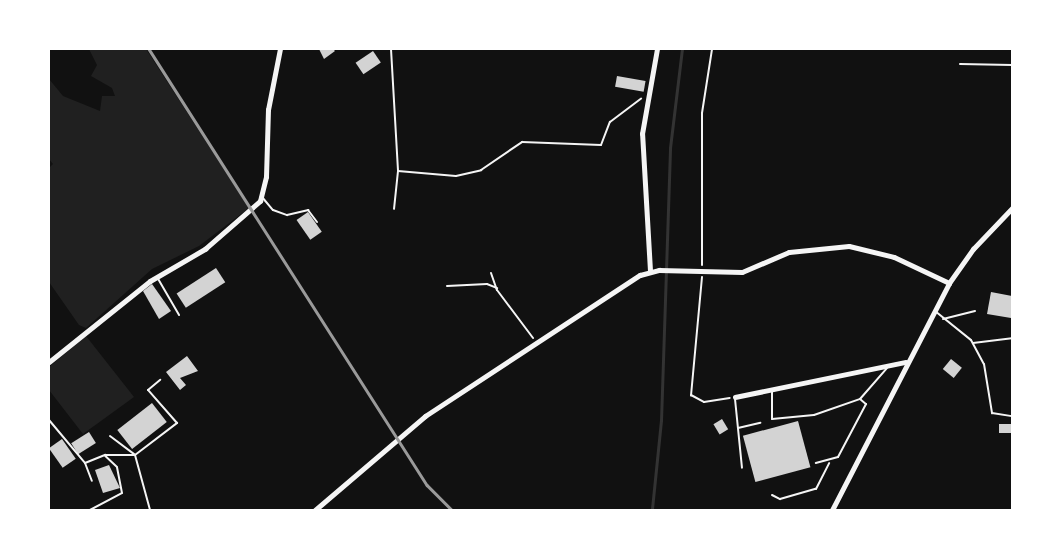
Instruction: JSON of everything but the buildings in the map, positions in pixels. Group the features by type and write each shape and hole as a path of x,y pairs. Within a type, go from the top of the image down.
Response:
{"street":[{"path":"49,362 157,277 205,249 262,197 268,110 280,49"},
{"path":"650,271 642,156 647,96 657,49"},
{"path":"832,510 905,362 949,283 973,249 1012,208"},
{"path":"315,510 403,432 537,344 610,291 650,271 742,272 789,252 849,246 894,257 949,283"},
{"path":"735,396 887,368 905,362"}],"lane":[{"path":"262,197 273,210 287,215 308,210 317,222"},
{"path":"157,277 179,315"},
{"path":"934,310 973,343 984,364 992,413 1012,416"},
{"path":"944,318 975,311"},
{"path":"973,343 1012,338"},
{"path":"772,389 772,419 814,415 860,399 887,368"},
{"path":"85,463 105,455 135,455 177,423 148,390 160,380"},
{"path":"735,396 742,468"},
{"path":"772,495 780,499 816,489 829,463 858,425 866,404 860,399"},
{"path":"49,420 85,463 92,481"},
{"path":"738,428 760,423"},
{"path":"110,436 135,455 150,510"},
{"path":"90,510 122,493 117,467 105,455"},
{"path":"816,463 829,463"}],"path":[{"path":"391,49 398,171 394,209"},
{"path":"712,49 702,113 702,272 691,395 704,402 735,396"},
{"path":"960,64 1012,65"},
{"path":"398,171 456,176 481,170 513,144 532,140 601,145 610,122 647,96"},
{"path":"491,273 497,288 537,344"},
{"path":"447,286 487,284 497,288"}],"shaded area":[{"path":"89,49 146,49 249,208 199,246 152,269 86,328 79,325 49,282 49,168 53,164 49,159 49,79 63,96 100,111 102,96 115,96 112,88 91,76 97,65"},
{"path":"86,336 134,397 83,434 49,390 49,367"}],"waterway":[{"path":"652,509 661,421 670,148 682,49"}],"railway":[{"path":"149,49 427,485 452,510"}]}
